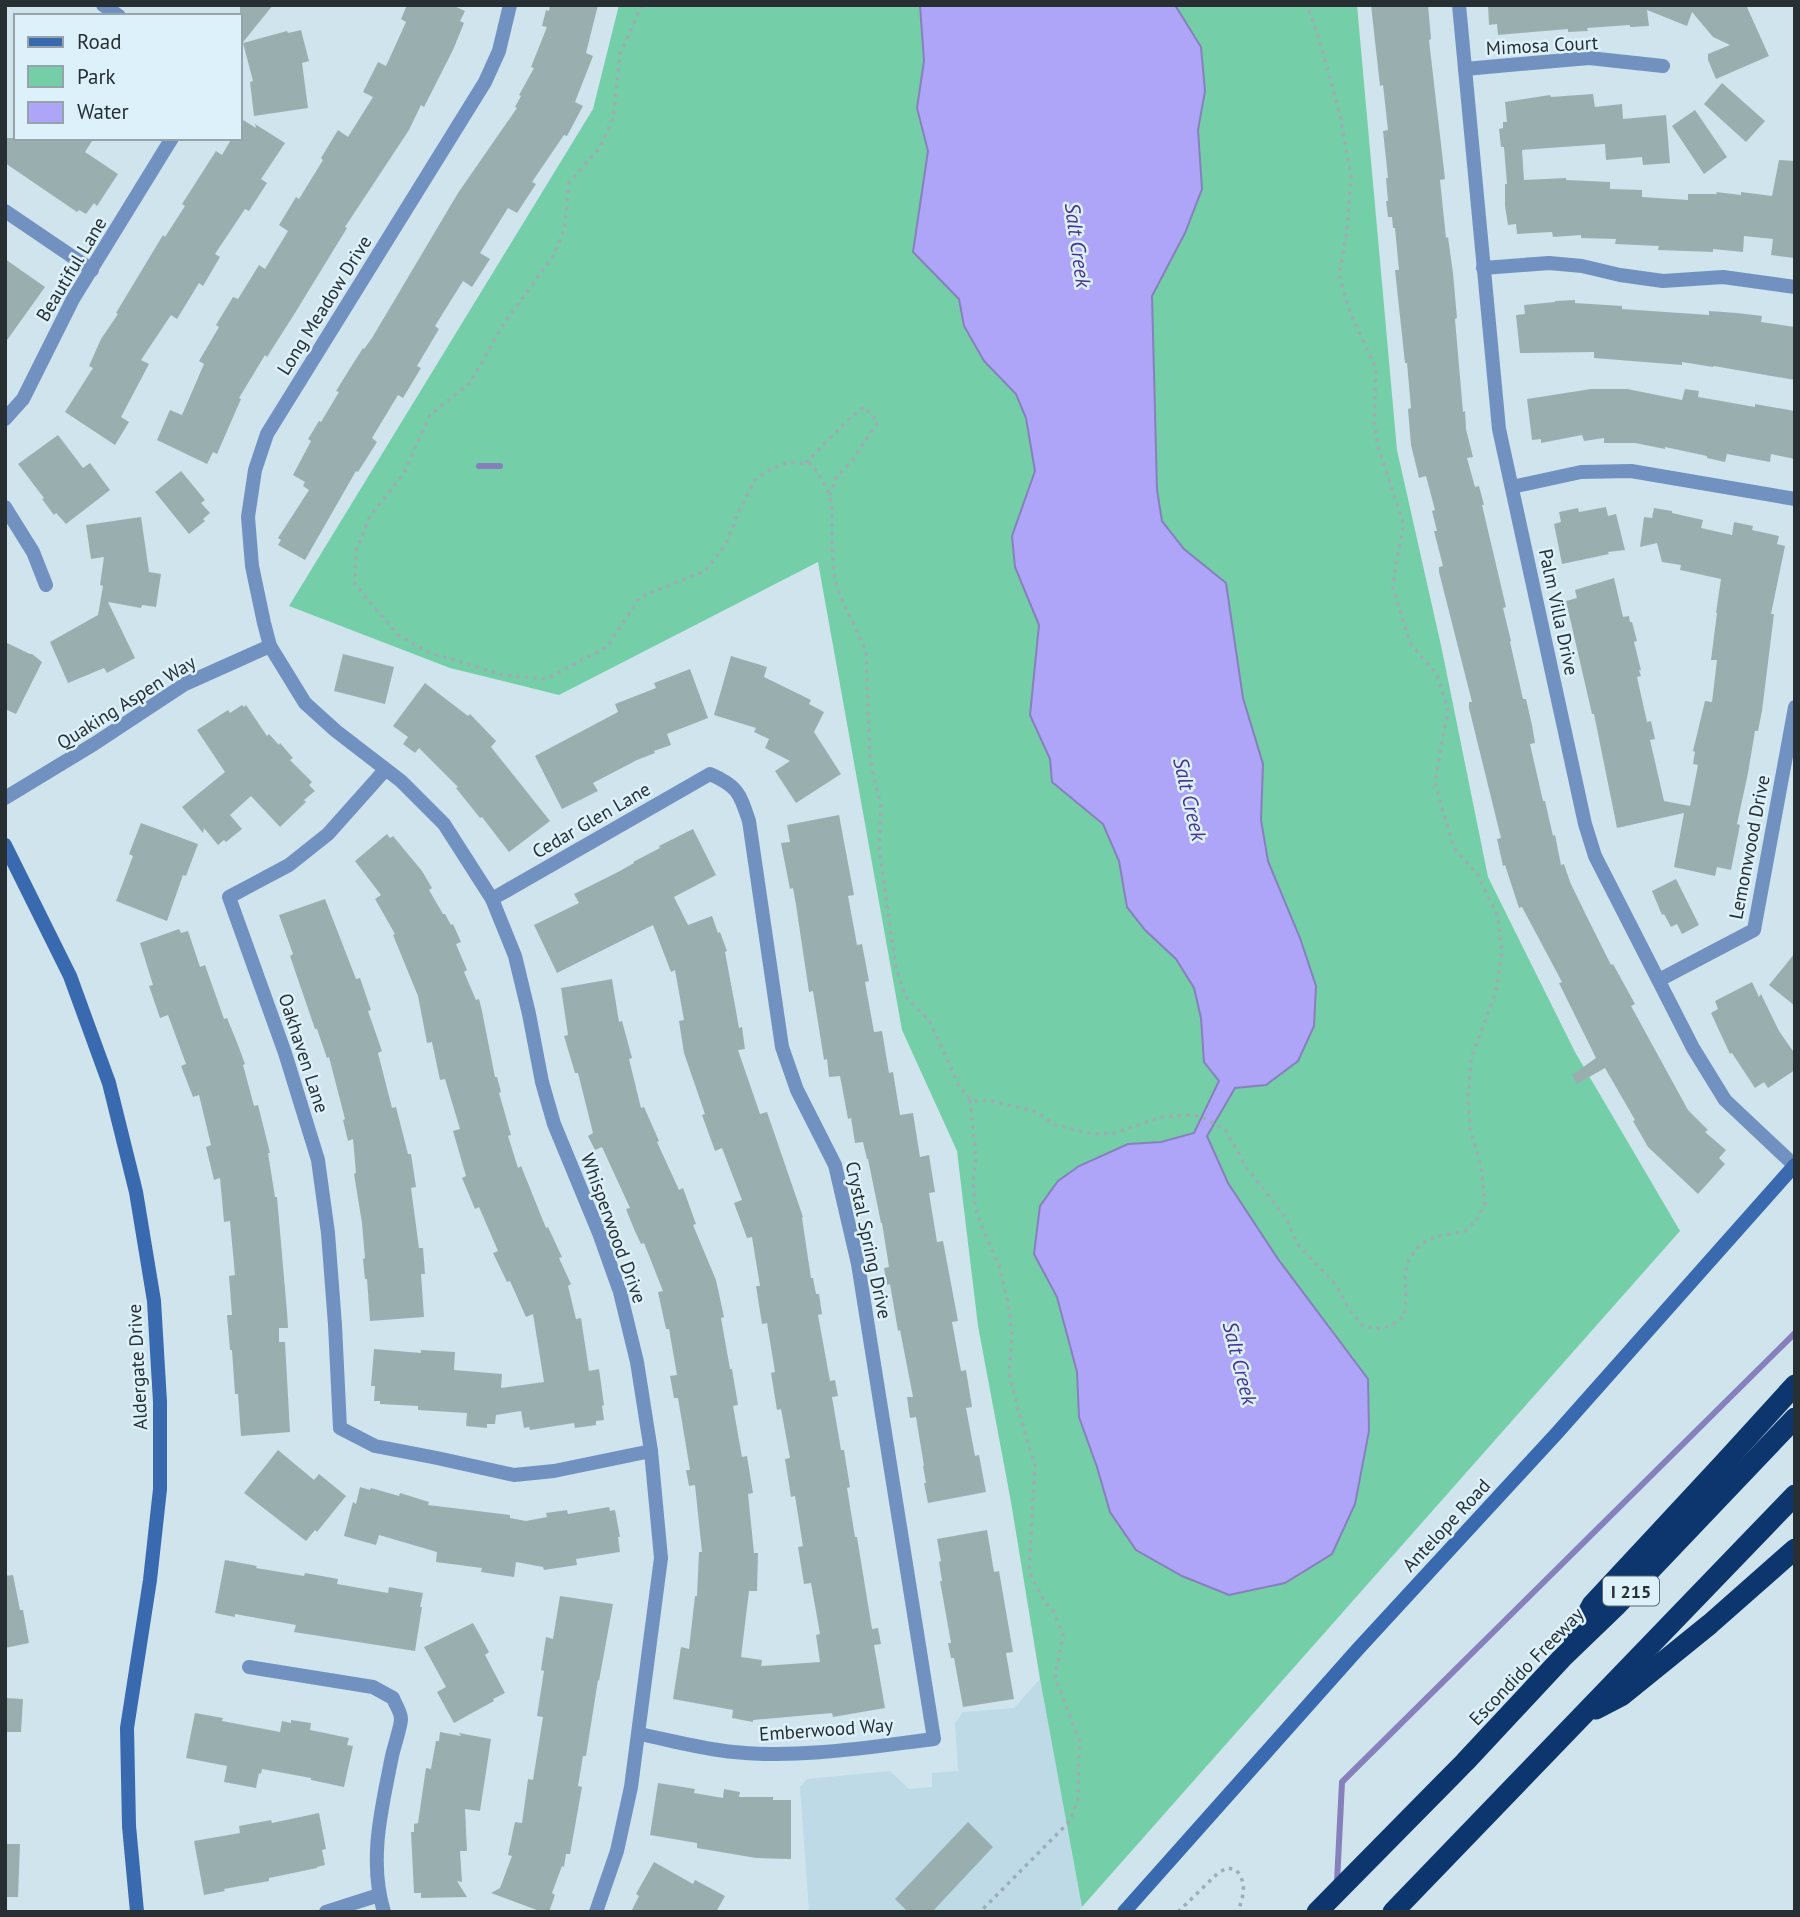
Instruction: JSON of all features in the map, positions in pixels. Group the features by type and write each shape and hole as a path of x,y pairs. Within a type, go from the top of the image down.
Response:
{"highway":[{"path":"1563,1658 1592,1605 1795,1385"},
{"name":"Escondido Freeway","path":"1317,1912 1795,1418"},
{"name":"I 215","path":"1394,1912 1795,1495"},
{"path":"1581,1716 1621,1696 1710,1624 1795,1549"}],"street":[{"name":"Long Meadow Drive","path":"270,646 252,566 248,517 255,470 267,434 485,82 499,51 510,5"},
{"name":"Palm Villa Drive","path":"1459,5 1499,429 1585,824 1595,856 1693,1048 1725,1100 1795,1165"},
{"name":"Mimosa Court","path":"1465,69 1589,58 1663,66"},
{"name":"Beautiful Lane","path":"5,419 23,399 73,299 171,140"},
{"path":"5,211 92,270"},
{"path":"1483,268 1549,263 1582,266 1663,281 1723,277 1795,287"},
{"path":"1512,486 1581,472 1631,471 1795,499"},
{"path":"5,507 33,552 46,585"},
{"name":"Whisperwood Drive","path":"270,646 305,702 336,731 401,781 444,824 492,899 515,956 554,1125 599,1233 620,1292 637,1362 652,1451 661,1558 631,1787 617,1851 596,1912"},
{"name":"Quaking Aspen Way","path":"5,798 94,744 184,684 270,646"},
{"name":"Lemonwood Drive","path":"1659,980 1754,930 1794,717"},
{"name":"Oakhaven Lane","path":"385,771 328,834 289,865 229,897 285,1053 318,1160 328,1233 340,1428 375,1446 514,1475 554,1471 652,1451"},
{"name":"Cedar Glen Lane","path":"492,899 710,774"},
{"name":"Crystal Spring Drive","path":"710,774 727,782 741,796 749,821 782,1047 797,1090 835,1165 858,1264 934,1739"},
{"name":"Aldergate Drive","path":"5,845 70,976 109,1083 136,1192 154,1301 160,1402 160,1489 150,1580 127,1728 129,1826 137,1912"},
{"name":"Antelope Road","path":"1124,1912 1795,1165"},
{"path":"249,1667 373,1687 393,1698 401,1718 378,1830 376,1869 384,1912"},
{"name":"Emberwood Way","path":"639,1734 733,1752 777,1754 852,1749 934,1739"},
{"path":"326,1912 379,1895"}],"path":[{"path":"642,5 620,54 613,119 600,147 569,183 564,231 553,256 503,325 470,383 430,415 404,473 370,516 356,551 355,584 398,635 428,652 503,675 546,679 607,647 640,597 705,571 726,544 755,480 771,469 789,462 812,464 827,488 832,505 835,581 866,651 870,760 881,807 879,848 896,968 905,996 929,1020 960,1088 973,1101 987,1100 1034,1111 1056,1125 1093,1134 1114,1133 1162,1117 1199,1116 1216,1124 1226,1131 1246,1167 1286,1219 1297,1243 1336,1285 1348,1308 1361,1324 1375,1329 1391,1325 1404,1317 1405,1276 1409,1258 1421,1244 1435,1237 1465,1231 1477,1220 1485,1203 1481,1167 1470,1128 1468,1100 1471,1059 1496,991 1502,953 1498,917 1476,874 1454,848 1435,781 1448,710 1437,675 1410,643 1393,587 1405,525 1378,447 1374,422 1376,369 1350,312 1339,275 1347,230 1351,177 1340,115 1307,5"},
{"path":"805,464 864,407 878,422 851,463 837,476 829,496"},
{"path":"970,1098 976,1158 973,1180 975,1206 999,1265 1009,1307 1012,1335 1009,1372 1035,1466 1029,1571 1044,1601 1055,1612 1063,1635 1055,1678 1079,1738 1078,1799 1070,1821 980,1912"},
{"path":"1178,1912 1219,1872 1228,1868 1236,1870 1243,1878 1245,1889 1238,1912"}],"shaded area":[{"path":"1040,1679 1082,1907 1078,1912 809,1912 800,1787 807,1779 890,1771 909,1789 932,1787 932,1773 958,1771 955,1723 963,1712 1014,1708"}],"green space":[{"path":"619,5 1357,5 1397,450 1442,650 1488,877 1575,1052 1680,1231 1082,1907 978,1326 957,1151 902,1030 818,562 559,695 450,668 289,606 593,109"}],"water":[{"name":"Salt Creek","path":"920,5 1175,5 1201,47 1205,91 1198,130 1202,189 1185,233 1152,296 1157,490 1162,521 1184,549 1226,583 1243,698 1263,764 1261,820 1268,861 1300,938 1316,986 1314,1026 1298,1061 1266,1085 1235,1088 1207,1136 1228,1183 1278,1259 1368,1379 1369,1431 1355,1504 1332,1554 1285,1583 1229,1595 1182,1576 1136,1550 1110,1512 1079,1417 1077,1372 1057,1297 1034,1254 1040,1206 1058,1181 1079,1166 1128,1144 1161,1142 1194,1133 1219,1081 1204,1062 1201,1018 1194,988 1176,959 1145,930 1127,907 1119,861 1103,824 1052,782 1050,759 1030,715 1039,625 1015,567 1012,536 1035,471 1026,418 1016,394 984,361 964,326 959,299 913,252 928,151 917,108 924,61"}],"building":[{"path":"240,5 273,5 242,44"},
{"path":"407,5 452,5 465,11 460,21 464,23 453,50 424,107 421,105 409,130 239,398 241,399 217,454 213,452 207,464 157,440 170,410 182,415 204,364 199,361 219,327 216,325 233,297 238,299 259,265 265,269 288,231 279,225 296,197 299,199 338,130 348,137 373,97 363,92 378,62 386,66 406,22 401,19"},
{"path":"550,5 598,5 586,53 593,56 575,102 583,106 567,136 564,135 532,182 536,184 517,213 508,208 480,253 490,259 472,287 463,281 435,326 439,329 417,366 421,368 403,398 398,395 372,438 377,442 358,472 356,471 305,560 278,545 281,540 278,538 309,490 303,486 305,482 293,475 311,441 308,439 319,421 321,422 339,392 336,391 372,338 458,193 517,108 515,107 521,96 519,95 534,68 531,67 547,27 542,26"},
{"path":"1371,5 1428,5 1429,40 1445,179 1440,180 1453,273 1463,412 1465,411 1473,457 1467,458 1475,487 1479,486 1484,505 1506,607 1503,608 1510,642 1532,725 1535,743 1530,744 1561,865 1564,864 1570,882 1611,965 1613,964 1635,1004 1631,1006 1688,1110 1708,1130 1705,1132 1726,1150 1719,1158 1725,1164 1698,1194 1648,1147 1605,1068 1577,1084 1572,1075 1596,1058 1559,983 1562,982 1522,907 1519,908 1505,865 1503,866 1497,839 1501,838 1469,708 1469,702 1472,702 1439,572 1439,567 1443,566 1434,531 1437,531 1432,511 1435,510 1426,476 1419,478 1411,445 1407,363 1395,270 1399,270 1395,228 1392,217 1388,217 1386,201 1388,178 1383,131 1388,130"},
{"path":"1488,5 1746,5 1769,56 1716,79 1708,54 1730,45 1713,37 1692,12 1687,26 1647,10 1649,26 1630,25 1587,28 1588,31 1568,32 1568,29 1498,35 1497,24 1489,25"},
{"path":"301,30 309,61 302,63 308,108 254,116 250,82 253,81 243,43"},
{"path":"1722,83 1765,121 1746,142 1704,104"},
{"path":"1593,94 1595,107 1622,104 1623,119 1666,115 1670,163 1643,165 1642,157 1606,160 1605,144 1522,150 1524,180 1566,178 1610,182 1610,189 1642,190 1642,197 1688,200 1688,194 1717,194 1716,192 1772,196 1779,160 1795,161 1795,258 1771,255 1773,239 1744,236 1743,252 1713,249 1713,252 1658,250 1659,246 1615,244 1616,239 1581,238 1581,235 1553,237 1552,232 1517,234 1516,224 1508,225 1505,206 1507,184 1504,147 1501,147 1499,129 1503,128 1503,122 1507,122 1505,102 1550,95"},
{"path":"1695,110 1727,157 1704,174 1672,126"},
{"path":"242,119 256,128 255,124 285,143 261,179 267,183 249,211 245,209 215,254 220,257 203,286 199,283 177,319 171,315 141,360 149,364 121,417 129,422 115,445 65,412 93,368 89,366 101,339 163,235 165,237 185,206 182,204 216,151 222,155 231,140 242,140"},
{"path":"5,138 93,140 85,152 118,174 97,206 94,203 86,214 79,210 77,212 5,163"},
{"path":"5,259 45,287 5,343"},
{"path":"1575,300 1575,303 1622,306 1622,309 1709,315 1709,311 1762,316 1761,322 1795,327 1795,380 1682,362 1682,365 1594,358 1594,352 1520,353 1516,315 1525,314 1524,305"},
{"path":"1591,389 1627,389 1682,400 1685,389 1699,391 1698,397 1795,411 1795,459 1771,454 1770,462 1727,454 1725,462 1665,447 1604,443 1604,438 1584,441 1582,435 1541,443 1541,439 1532,440 1527,399"},
{"path":"58,435 83,468 90,463 110,490 66,524 56,513 54,515 18,464"},
{"path":"181,471 205,500 201,503 210,513 203,519 205,521 189,534 155,492"},
{"path":"1606,507 1608,516 1616,514 1625,550 1562,564 1554,524 1561,522 1559,512 1578,508 1579,512"},
{"path":"1654,508 1703,520 1701,528 1732,535 1734,522 1753,526 1752,530 1779,536 1777,544 1785,546 1771,614 1774,614 1762,711 1758,731 1755,731 1731,870 1717,867 1715,876 1674,867 1684,813 1617,828 1594,714 1566,601 1577,598 1575,590 1614,578 1623,617 1629,616 1637,641 1634,642 1641,676 1637,677 1647,722 1651,721 1655,739 1650,740 1664,801 1690,806 1698,765 1693,764 1693,751 1705,701 1712,702 1717,660 1711,660 1721,579 1680,570 1681,565 1662,562 1657,543 1640,547 1644,517 1652,518"},
{"path":"141,517 149,572 161,574 156,607 142,605 141,608 108,602 135,658 107,673 104,668 68,683 50,642 98,615 103,586 100,585 104,557 91,559 86,525"},
{"path":"5,642 32,654 42,662 16,714 5,709"},
{"path":"343,654 394,667 385,704 334,691"},
{"path":"731,656 767,667 764,677 811,700 809,704 824,712 814,732 841,774 796,803 775,771 790,761 765,748 769,739 754,732 756,728 714,715"},
{"path":"690,669 708,718 667,734 671,745 593,783 598,791 562,809 535,756 618,712 615,704 656,688 654,683"},
{"path":"425,683 468,716 470,714 496,741 491,747 550,821 509,852 456,788 458,787 419,748 415,753 403,744 408,737 393,726"},
{"path":"246,705 267,736 269,734 279,745 280,743 293,758 290,760 312,782 309,785 315,791 280,827 251,796 230,815 242,829 218,845 204,828 203,833 182,807 225,772 197,730 228,710 230,713"},
{"path":"839,815 854,895 848,896 857,945 862,944 869,981 865,982 874,1032 882,1031 889,1073 893,1072 900,1115 913,1113 920,1157 929,1155 935,1192 929,1193 937,1242 943,1241 958,1321 952,1322 961,1371 966,1370 972,1407 966,1408 975,1456 979,1455 986,1492 928,1503 916,1417 910,1418 907,1397 913,1397 890,1284 887,1285 884,1268 889,1267 868,1159 863,1142 855,1143 840,1076 829,1077 827,1059 824,1060 813,991 809,992 793,888 790,889 781,843 790,842 787,825"},
{"path":"141,823 198,844 186,876 183,875 167,921 116,901 133,856 129,854"},
{"path":"693,829 716,875 674,897 688,925 712,916 718,933 720,932 727,951 725,952 739,1028 742,1027 745,1049 738,1050 760,1114 767,1112 803,1217 811,1278 816,1294 819,1294 822,1314 818,1315 830,1381 835,1380 838,1396 832,1397 841,1450 844,1450 855,1537 872,1629 878,1628 881,1644 874,1645 885,1708 833,1717 832,1713 753,1722 732,1718 733,1710 673,1699 681,1647 689,1649 697,1596 699,1552 702,1552 695,1485 689,1486 686,1470 690,1470 678,1398 674,1398 670,1376 677,1375 669,1329 666,1329 658,1292 663,1291 644,1243 641,1244 634,1229 626,1209 630,1208 602,1147 595,1150 588,1136 593,1133 578,1073 575,1073 564,1036 568,1035 561,988 612,979 619,1022 622,1021 632,1058 629,1059 641,1108 644,1107 679,1190 683,1188 696,1224 693,1225 716,1280 738,1405 733,1406 742,1457 747,1456 753,1493 748,1494 754,1553 758,1553 757,1591 749,1591 741,1657 762,1660 761,1666 820,1662 816,1635 820,1634 811,1583 804,1584 798,1547 803,1546 795,1496 791,1497 785,1459 790,1458 781,1409 777,1410 771,1373 775,1372 767,1323 762,1324 756,1286 760,1286 752,1237 747,1238 734,1203 742,1200 722,1148 715,1151 702,1115 705,1114 684,1053 679,1021 684,1020 675,970 671,972 653,925 557,973 534,925 579,903 574,894"},
{"path":"387,834 390,838 393,836 422,871 432,888 429,890 443,914 451,925 453,924 461,942 456,944 467,970 464,972 476,1000 479,999 495,1077 511,1135 508,1136 518,1168 521,1166 546,1228 548,1227 562,1257 559,1258 571,1284 568,1286 576,1319 581,1318 589,1371 599,1369 604,1420 596,1421 596,1425 575,1428 574,1423 530,1430 529,1427 524,1428 521,1411 496,1415 495,1424 487,1424 487,1428 466,1426 467,1413 418,1410 418,1406 380,1404 380,1401 374,1401 375,1386 371,1386 374,1349 421,1353 421,1350 455,1352 454,1370 502,1374 501,1388 544,1382 533,1314 526,1317 510,1281 507,1282 493,1253 498,1251 479,1207 475,1209 462,1178 466,1176 453,1131 460,1129 445,1079 440,1080 432,1042 427,1043 418,996 393,935 395,934 375,899 381,895 355,861"},
{"path":"1676,879 1699,925 1682,934 1677,924 1671,927 1664,914 1662,915 1652,891"},
{"path":"325,899 371,1010 368,1011 382,1051 378,1053 392,1108 396,1107 408,1154 411,1154 416,1187 411,1188 419,1248 423,1248 425,1274 421,1274 424,1317 370,1321 362,1223 354,1174 353,1139 348,1141 329,1057 327,1058 315,1029 279,915"},
{"path":"179,929 181,933 188,931 200,967 205,965 224,1019 227,1018 238,1045 254,1106 258,1105 270,1153 277,1197 287,1312 288,1328 279,1328 279,1342 285,1342 290,1432 241,1436 227,1315 232,1315 229,1276 235,1275 230,1221 224,1222 220,1178 214,1180 206,1147 211,1145 199,1095 193,1097 181,1066 186,1064 168,1015 160,1018 149,986 153,985 140,943"},
{"path":"1795,953 1795,1006 1769,985"},
{"path":"1752,982 1795,1054 1795,1070 1768,1088 1764,1082 1755,1088 1732,1053 1730,1054 1711,1013 1718,1009 1715,1001"},
{"path":"278,1450 314,1480 319,1474 346,1496 317,1532 315,1530 306,1541 244,1493"},
{"path":"360,1487 399,1496 400,1493 429,1502 428,1505 510,1515 510,1518 526,1521 547,1517 546,1513 567,1510 568,1514 609,1507 610,1511 615,1510 620,1552 576,1559 577,1565 544,1570 543,1567 516,1562 514,1577 481,1572 482,1568 436,1562 437,1552 379,1535 376,1545 344,1536"},
{"path":"987,1530 994,1572 999,1571 1013,1652 1006,1653 1014,1699 963,1707 954,1658 951,1658 948,1643 951,1643 940,1581 941,1561 937,1539"},
{"path":"225,1560 257,1566 256,1568 338,1579 337,1584 388,1593 389,1587 423,1593 415,1651 294,1632 296,1625 215,1613"},
{"path":"13,1575 29,1643 5,1648 5,1576"},
{"path":"560,1596 613,1604 586,1756 583,1756 578,1786 582,1787 570,1854 566,1854 564,1867 562,1866 552,1893 555,1895 549,1912 542,1912 491,1893 500,1888 512,1856 508,1855 515,1822 522,1823 528,1779 533,1780 543,1717 537,1716 544,1671 541,1670 546,1637 553,1639"},
{"path":"473,1623 489,1652 485,1655 505,1693 454,1723 437,1692 446,1687 424,1647"},
{"path":"5,1698 23,1699 21,1732 5,1732"},
{"path":"195,1713 280,1732 282,1721 311,1723 310,1730 349,1738 347,1745 353,1746 344,1787 262,1769 256,1788 224,1782 227,1766 186,1758"},
{"path":"440,1732 491,1739 480,1811 465,1809 467,1851 460,1851 462,1882 457,1881 467,1897 421,1898 421,1893 414,1893 411,1832 414,1832 414,1824 418,1823 426,1768 431,1769"},
{"path":"658,1783 695,1789 694,1793 723,1798 724,1789 740,1792 739,1797 791,1800 791,1859 756,1858 697,1848 697,1843 650,1835"},
{"path":"319,1813 326,1849 322,1850 325,1865 204,1895 194,1841 240,1833 239,1826 271,1820 272,1823"},
{"path":"968,1822 993,1847 932,1912 908,1912 895,1899"},
{"path":"5,1844 20,1844 18,1897 5,1897"},
{"path":"654,1862 693,1884 695,1880 725,1896 716,1912 631,1912 639,1896 636,1894"}],"waterway":[{"path":"479,466 500,466"},
{"path":"1337,1882 1342,1782 1795,1333"}]}
